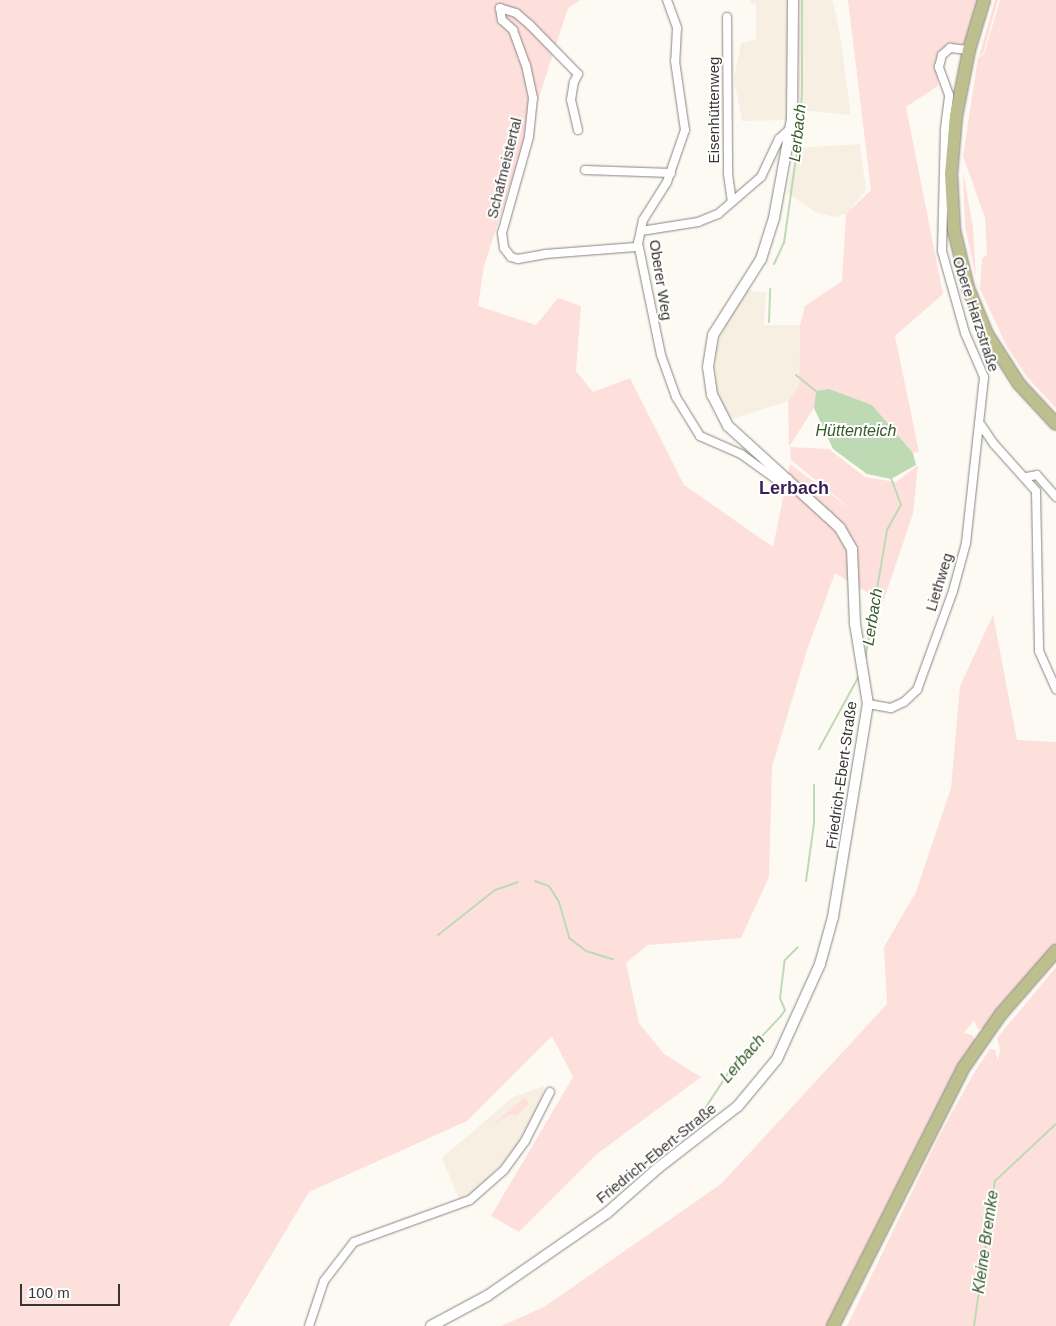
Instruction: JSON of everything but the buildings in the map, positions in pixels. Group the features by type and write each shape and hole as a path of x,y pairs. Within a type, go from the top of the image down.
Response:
{"main road":[{"path":"984,0 969,50 952,161 953,220 959,258 974,307 992,343 1019,384 1056,424"},
{"path":"992,0 972,67 961,136 959,182 963,234 975,287 993,330 1025,379 1056,413"},
{"path":"833,1326 964,1067 1000,1014 1056,951"},
{"path":"842,1326 970,1072 1006,1020 1056,962"}],"street":[{"name":"Oberer Weg","path":"667,0 677,28 675,61 685,127 671,173 646,214 638,246 661,355 672,389 688,420 703,438 741,454 780,482 788,479"},
{"name":"Friedrich-Ebert-Straße","path":"431,1326 487,1296 619,1204 658,1168 738,1106 770,1070 818,971 833,918 868,704 865,676 855,624 852,549 840,528 724,422 712,395 708,368 713,335 761,259 768,240 791,128 793,0"},
{"name":"Schafmeistertal","path":"578,130 571,98 578,74 530,25 516,14 500,8 502,20 513,30 526,65 533,98 528,137 502,232 504,248 511,257 518,259 541,254 636,247"},
{"name":"Eisenhüttenweg","path":"727,17 728,174 732,202"},
{"name":"Obere Harzstraße","path":"969,50 950,48 939,61 949,95 940,234 945,272 965,333 984,377 981,425"},
{"path":"641,231 705,219 732,202 763,174 779,139 791,128"},
{"path":"585,170 671,173"},
{"path":"981,425 1006,459 1026,477 1036,491 1039,651 1056,689"},
{"name":"Liethweg","path":"868,704 891,708 912,696 920,682 952,591 966,543 981,425"},
{"path":"1026,477 1037,475 1056,497"},
{"path":"309,1326 324,1282 354,1242 470,1200 504,1170 525,1141 550,1092"}],"shaded area":[{"path":"0,0 581,0 568,8 484,266 478,306 536,325 558,298 581,306 576,371 593,392 630,378 684,485 773,547 790,464 852,510 791,460 790,447 829,449 865,477 896,482 918,465 913,514 883,602 835,573 807,650 772,767 769,877 741,938 648,945 626,963 639,1023 664,1054 701,1077 597,1154 519,1232 491,1216 573,1077 552,1036 467,1121 309,1192 229,1326 0,1326"},
{"path":"751,0 789,0 788,120 742,121 734,79 741,43 756,40 756,4 750,3"},
{"path":"799,0 832,0 839,28 851,115 799,110"},
{"path":"848,0 980,0 965,44 950,45 937,67 938,86 906,107 943,294 895,336 919,452 913,453 872,405 816,392 814,408 789,447 788,401 799,385 800,325 805,306 842,281 846,214 871,190"},
{"path":"995,0 998,0 983,54 979,56"},
{"path":"1000,0 1056,0 1056,408 1027,377 1006,345 980,289 982,258 987,255 985,218 963,156 978,58 984,54"},
{"path":"860,144 866,191 846,214 835,217 817,213 787,193 796,148"},
{"path":"963,171 973,227 976,277 965,227"},
{"path":"746,290 766,293 764,325 800,325 799,385 788,401 729,420 716,389 715,354 724,325"},
{"path":"993,615 1017,740 1056,742 1056,945 985,1028 978,1029 974,1020 964,1033 972,1035 976,1041 829,1326 501,1326 544,1307 721,1184 887,1004 884,947 916,892 951,788 960,686"},
{"path":"1056,967 1056,1326 847,1326 940,1134 974,1073 990,1049 995,1050 998,1060 1000,1050 997,1038"},
{"path":"544,1086 539,1109 525,1136 506,1161 474,1192 459,1199 442,1158 513,1097"},
{"path":"525,1097 529,1104 516,1116 511,1114 492,1125"}],"water":[{"name":"Hüttenteich","path":"829,389 872,405 913,453 916,465 891,479 867,474 833,449 814,408 816,391"}],"waterway":[{"name":"Lerbach","path":"774,264 784,243 799,136 802,93 802,0"},
{"name":"Lerbach","path":"769,322 770,289"},
{"name":"Lerbach","path":"796,375 817,392"},
{"name":"Lerbach","path":"865,660 887,530 901,505 891,477"},
{"name":"Lerbach","path":"819,749 859,676"},
{"name":"Lerbach","path":"806,881 814,823 814,785"},
{"path":"535,881 549,886 559,902 569,938 586,951 613,959"},
{"path":"438,935 495,890 518,882"},
{"name":"Lerbach","path":"657,1160 667,1142 698,1119 731,1069 785,1010 780,998 785,960 798,947"},
{"name":"Kleine Bremke","path":"974,1326 995,1181 1056,1124"}],"district":[{"name":"Lerbach","path":"794,488"}]}
